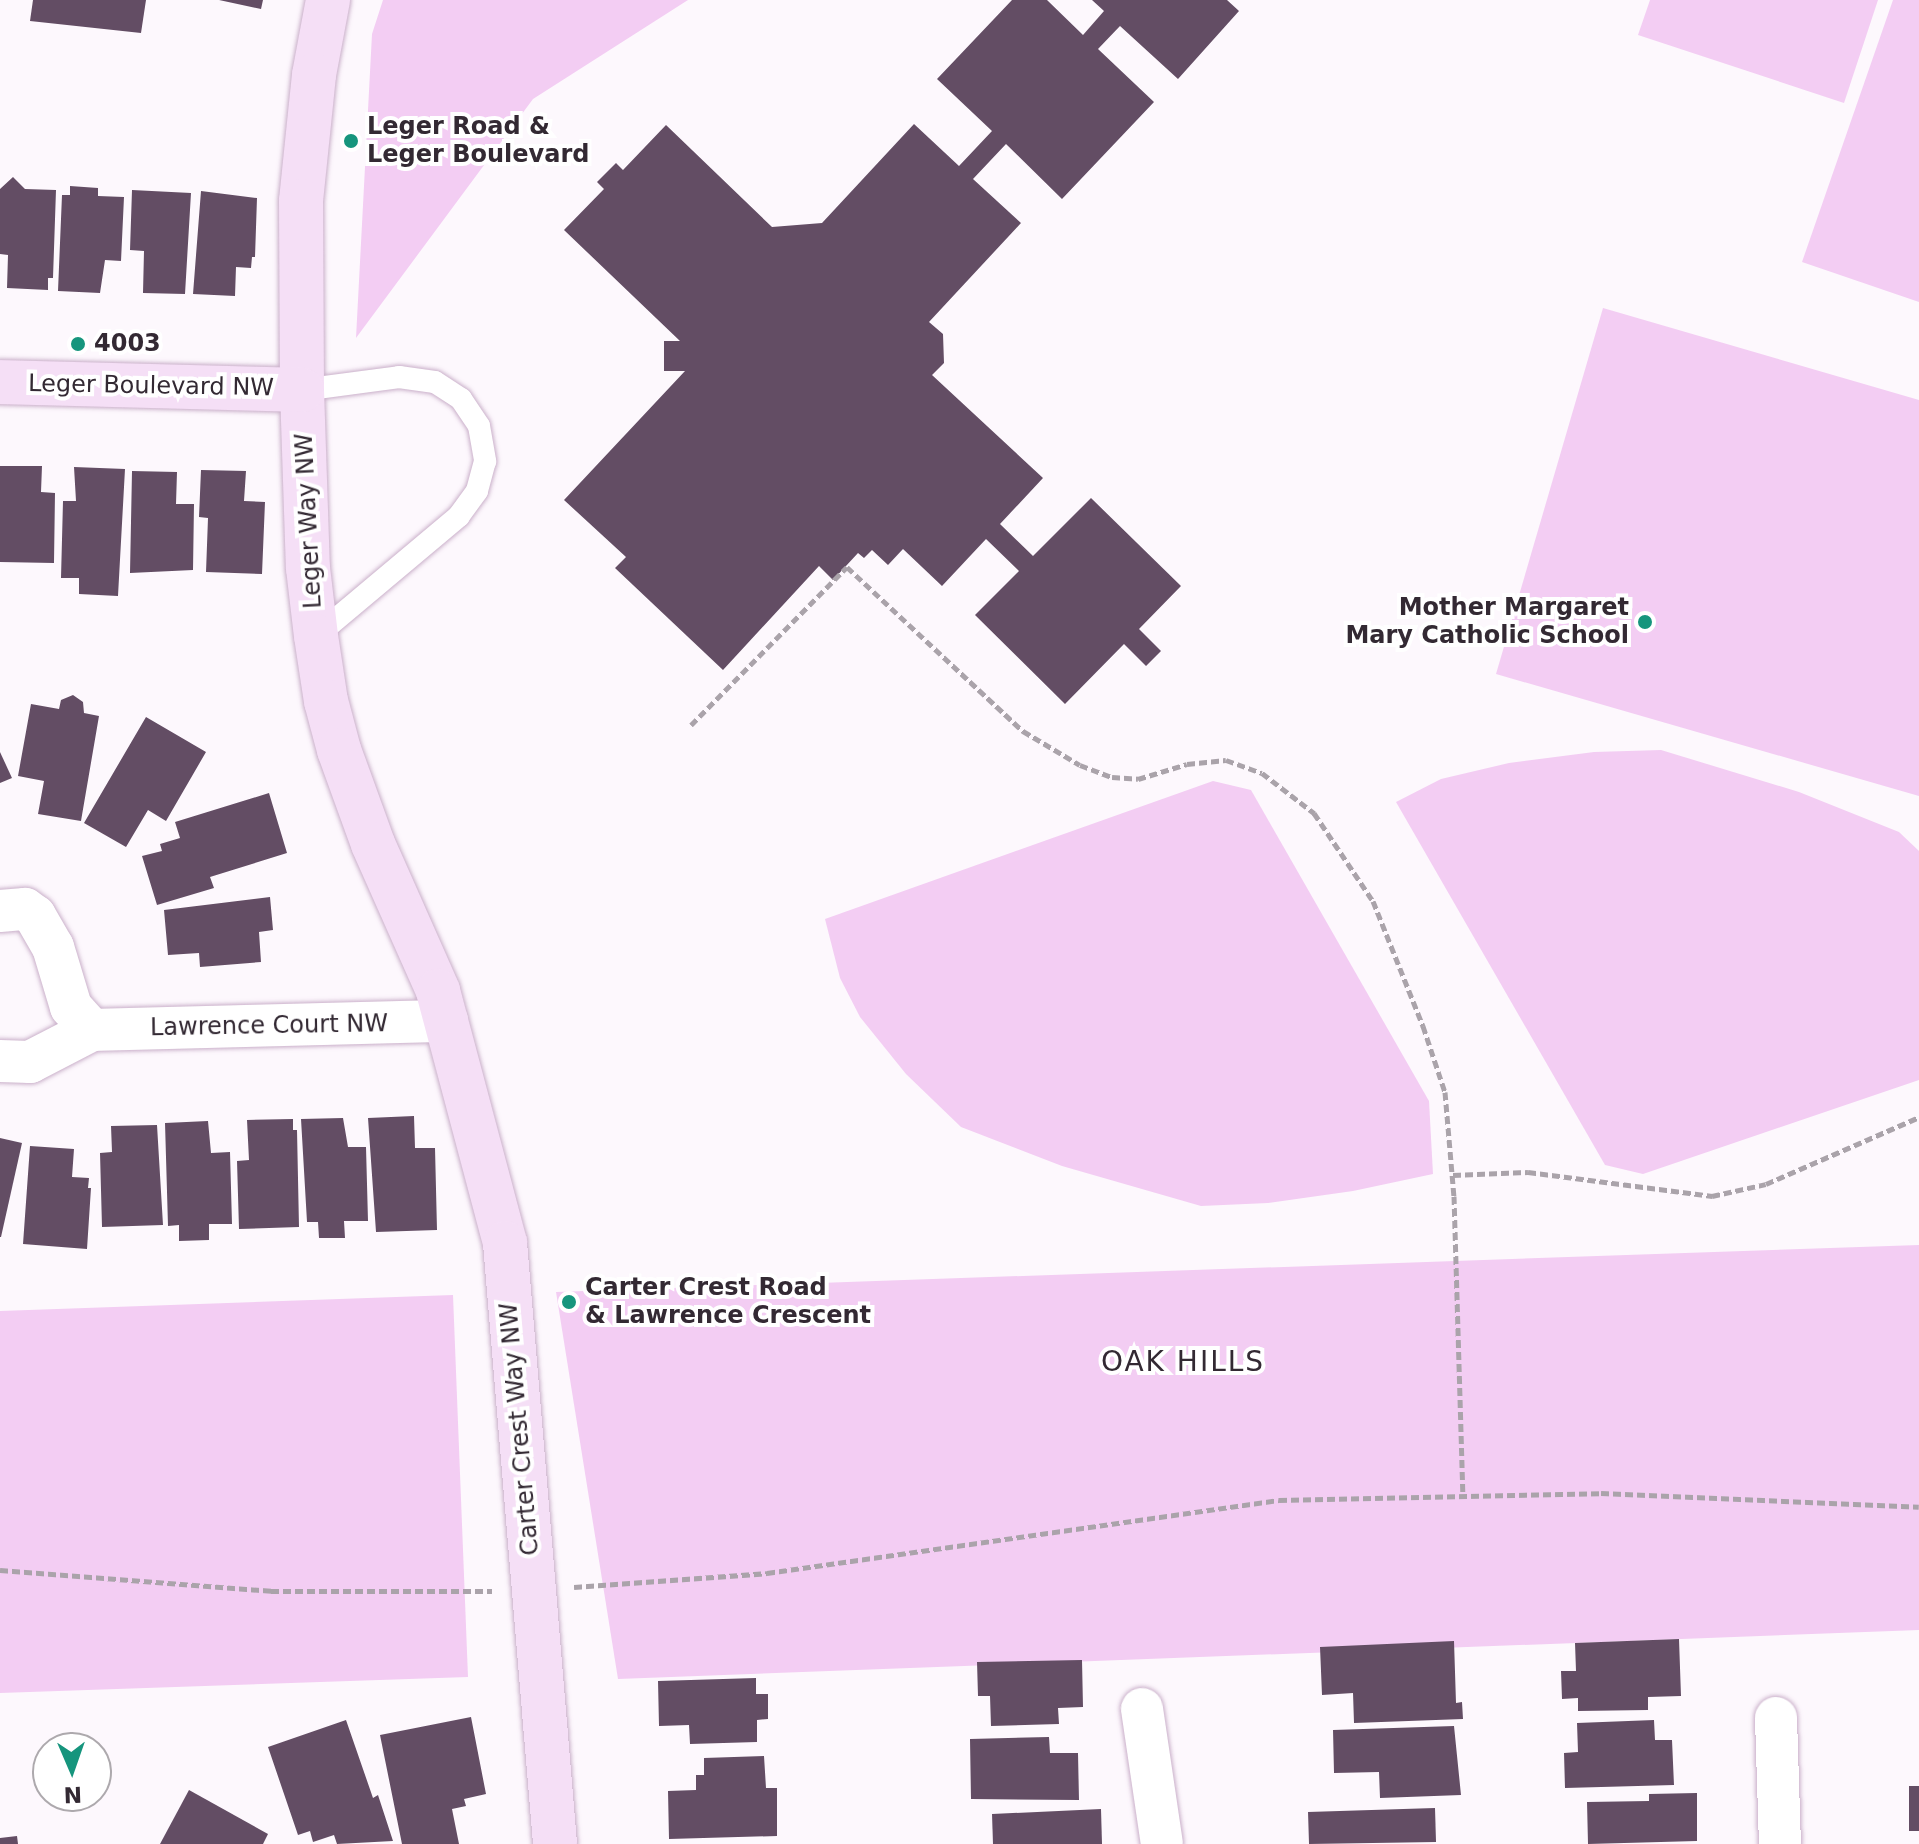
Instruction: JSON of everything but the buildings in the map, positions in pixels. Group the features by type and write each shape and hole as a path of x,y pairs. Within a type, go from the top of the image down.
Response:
{"street":[{"name":"Leger Way NW","path":"328,0 306,138 301,201 302,390 308,568 326,701 347,775 373,844 438,991 447,1021"},
{"name":"Leger Boulevard NW","path":"0,382 302,390"},
{"path":"0,911 25,909 35,916 53,947 71,1007 92,1030"},
{"name":"Lawrence Court NW","path":"0,1061 30,1062 92,1030 447,1021"},
{"name":"Carter Crest Way NW","path":"447,1021 505,1243 555,1844"},
{"path":"1142,1709 1162,1844"},
{"path":"1776,1718 1780,1844"}],"lane":[{"path":"302,390 399,377 435,382 461,399 479,426 485,461 477,491 459,516 316,636"}],"path":[{"path":"691,725 847,567 1023,731 1080,765 1112,777 1138,779 1187,764 1226,760 1262,773 1314,813 1373,901 1445,1092 1453,1175 1463,1496"},
{"path":"1453,1175 1528,1172 1712,1196 1766,1184 1919,1117"},
{"path":"0,1570 271,1591 533,1590 767,1573 1279,1500 1601,1493 1919,1507"}],"shaded area":[{"path":"383,0 688,0 533,99 356,338 372,34"},
{"path":"1650,0 1878,0 1844,103 1638,35"},
{"path":"1893,0 1919,0 1919,302 1802,262"},
{"path":"1603,308 1919,400 1919,796 1496,674"},
{"path":"1661,750 1799,792 1899,832 1919,851 1919,1080 1643,1174 1605,1165 1396,802 1441,779 1509,763 1594,752"},
{"path":"1213,781 1251,790 1429,1101 1433,1174 1353,1191 1268,1203 1201,1206 1062,1166 961,1127 906,1074 860,1017 840,978 825,919"},
{"path":"1919,1245 1919,1630 618,1679 556,1292"},
{"path":"453,1295 468,1677 0,1693 0,1311"}],"place":[{"name":"Leger Road & Leger Boulevard","path":"351,141"},
{"name":"4003","path":"78,344"},
{"name":"Mother Margaret Mary Catholic School","path":"1645,622"},
{"name":"Carter Crest Road & Lawrence Crescent","path":"569,1302"}],"district":[{"name":"OAK HILLS","path":"1183,1362"}]}
